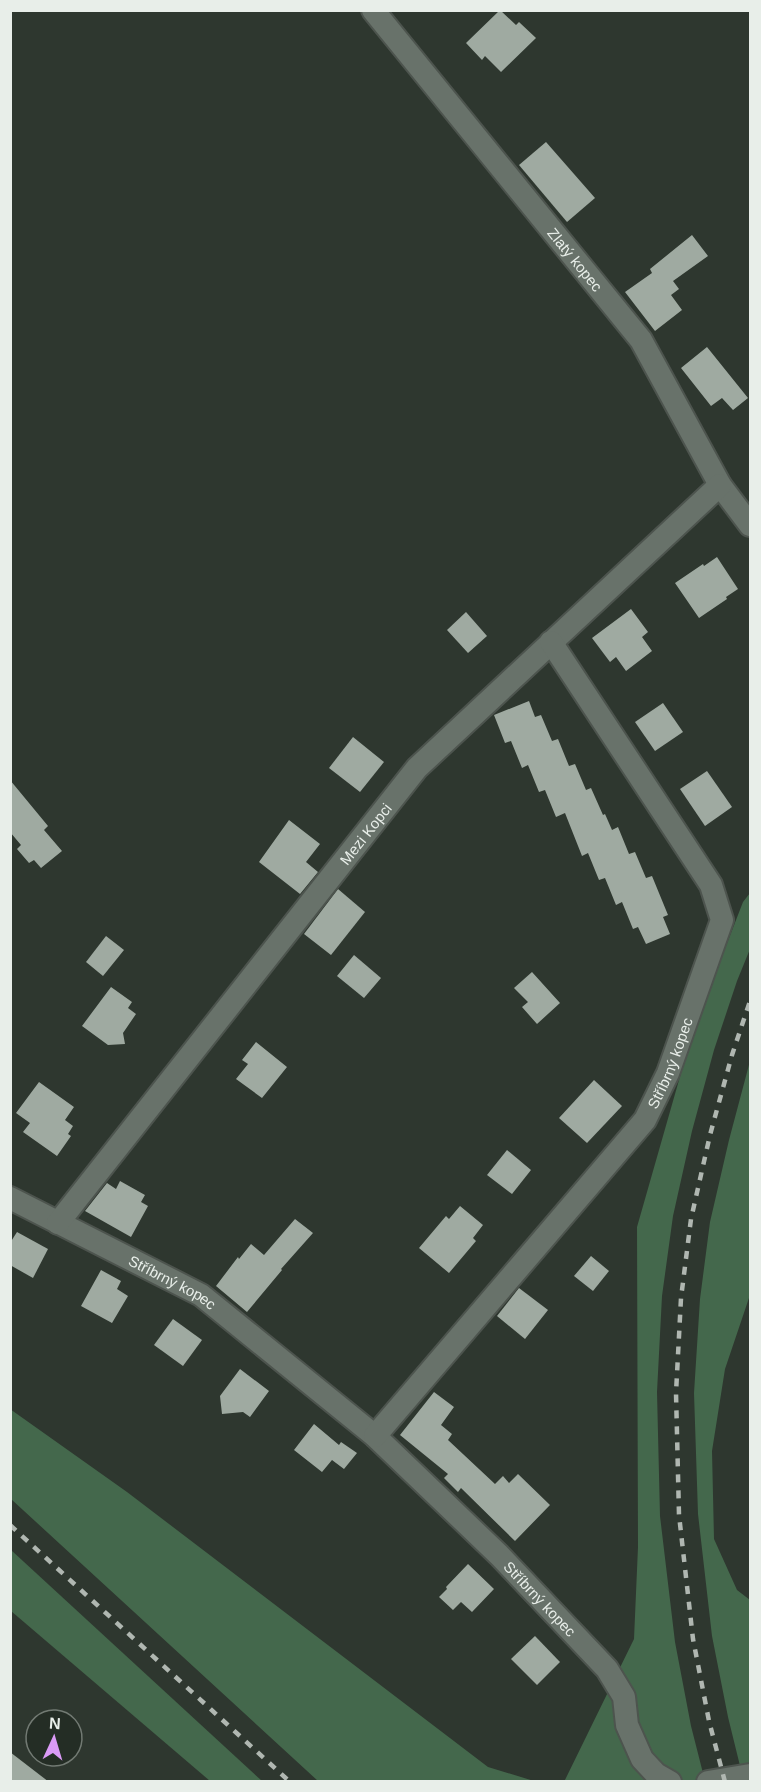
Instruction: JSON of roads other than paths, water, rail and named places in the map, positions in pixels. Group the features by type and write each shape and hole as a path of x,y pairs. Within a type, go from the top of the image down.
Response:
{"street":[{"name":"Zlatý kopec","path":"373,10 641,340 720,485 750,525"},
{"name":"Mezi Kopci","path":"58,1223 417,768 720,485"},
{"name":"Stříbrný kopec","path":"375,1436 645,1120 668,1073 722,920 711,885 551,642"},
{"name":"Stříbrný kopec","path":"10,1198 201,1295 375,1436 499,1555 607,1669 624,1697 627,1725 642,1759 656,1774 670,1782"},
{"path":"708,1782 750,1775"}],"railway":[{"path":"725,1782 709,1721 693,1639 679,1515 676,1393 681,1298 691,1219 710,1135 732,1055 750,1001"},
{"path":"10,1525 290,1782"}]}
